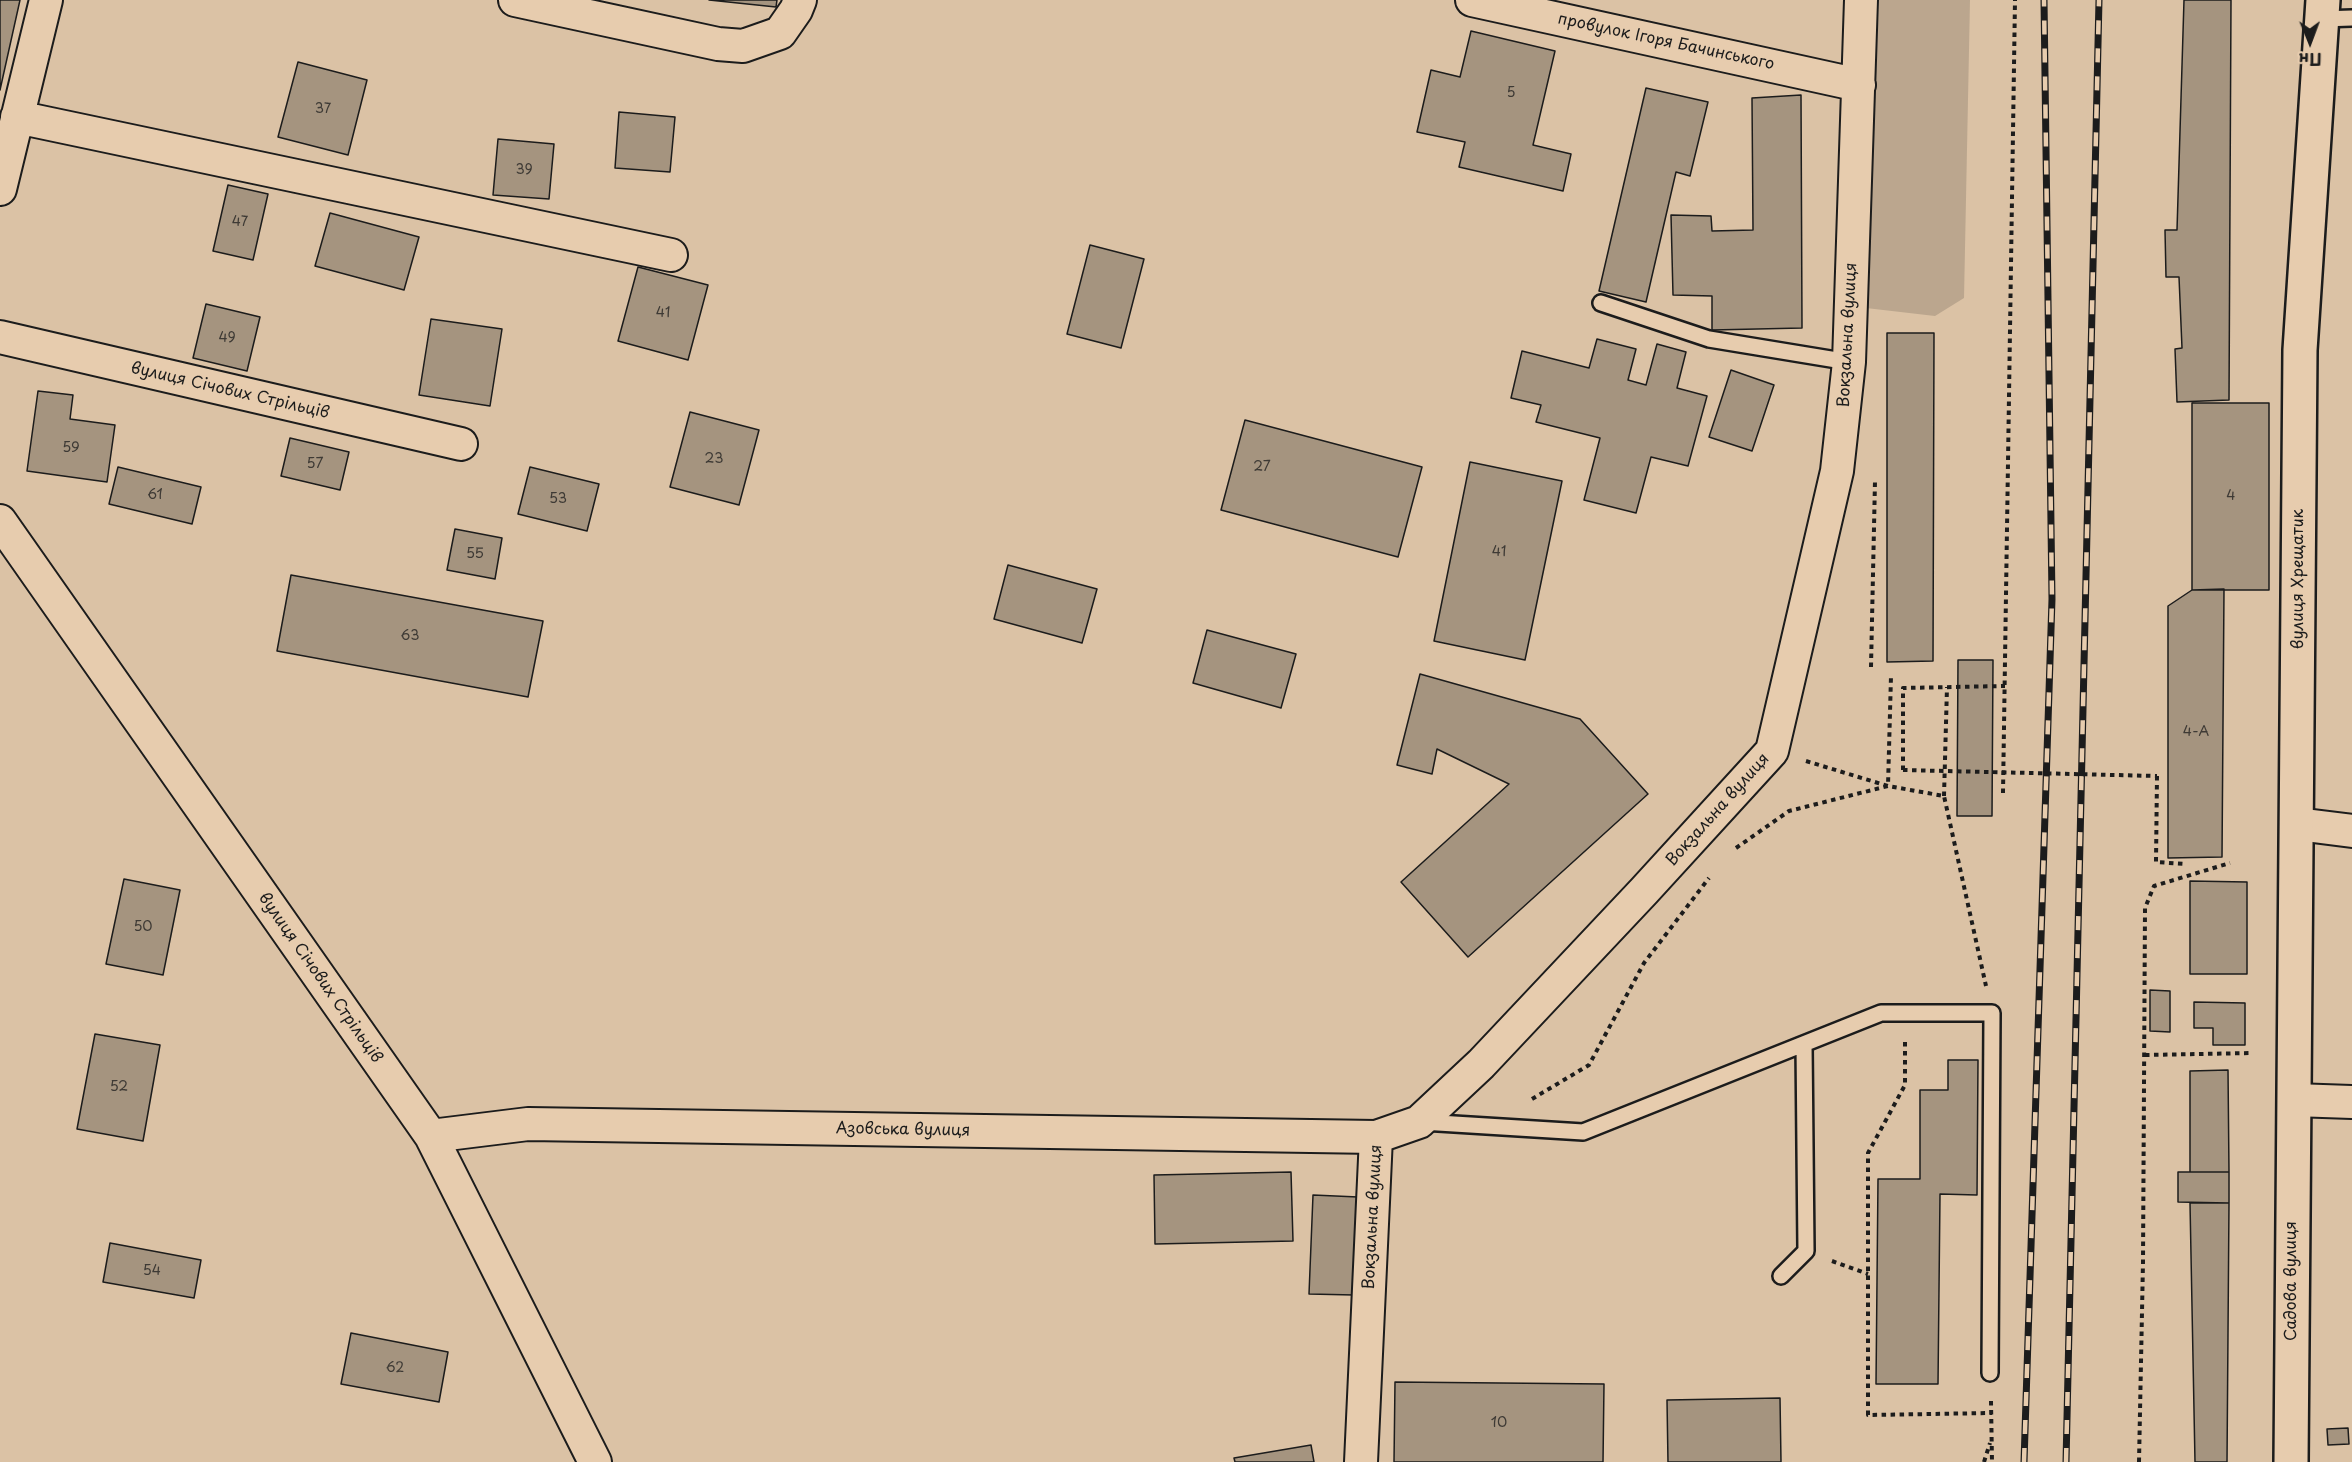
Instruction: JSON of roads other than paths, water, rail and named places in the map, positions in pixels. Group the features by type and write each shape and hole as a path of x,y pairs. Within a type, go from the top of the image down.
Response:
{"street":[{"path":"0,189 46,0"},
{"path":"515,0 718,44 742,46 780,33 800,0"},
{"name":"провулок Ігоря Бачинського","path":"1472,0 1859,84"},
{"name":"Вокзальна вулиця","path":"1361,1462 1376,1137 1419,1122 1489,1055 1772,751 1837,471 1849,362 1861,0"},
{"name":"вулиця Хрещатик","path":"2294,1100 2300,350 2332,13"},
{"path":"17,117 671,255"},
{"name":"вулиця Січових Стрільців","path":"0,337 461,444"},
{"name":"вулиця Січових Стрільців","path":"0,521 430,1136 595,1462"},
{"path":"2297,825 2352,831"},
{"path":"2294,1100 2352,1102"},
{"name":"Садова вулиця","path":"2291,1462 2294,1100"},
{"name":"Азовська вулиця","path":"430,1136 528,1124 1376,1137"}],"lane":[{"path":"1601,303 1708,339 1849,362"},
{"path":"1419,1122 1583,1132 1881,1013 1992,1013 1990,1373"},
{"path":"1781,1276 1806,1251 1804,1044"}],"railway":[{"path":"2024,1462 2052,599 2044,0"},
{"path":"2066,1462 2099,0"}]}
